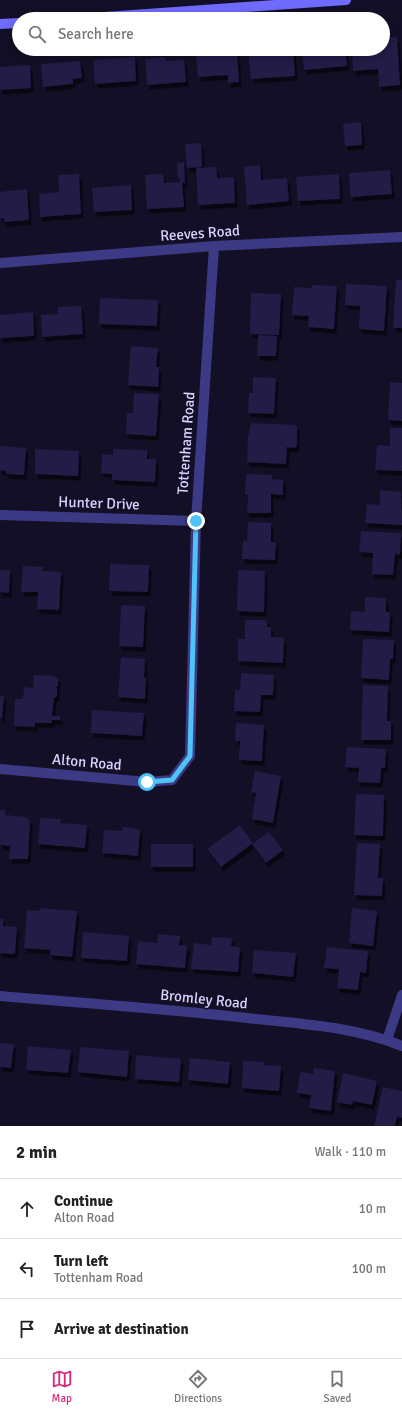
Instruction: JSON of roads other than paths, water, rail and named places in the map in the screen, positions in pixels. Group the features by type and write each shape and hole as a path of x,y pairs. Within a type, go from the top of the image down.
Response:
{"street":[{"path":"175,12 346,0"},
{"path":"0,24 12,23"},
{"name":"Reeves Road","path":"0,263 214,246 402,237"},
{"name":"Tottenham Road","path":"172,780 190,756 196,521 214,246"},
{"name":"Hunter Drive","path":"0,516 196,521"},
{"name":"Alton Road","path":"0,769 147,782 172,780"},
{"path":"387,1040 402,995"},
{"name":"Bromley Road","path":"0,996 181,1011 299,1024 345,1030 387,1040 402,1046"}]}
